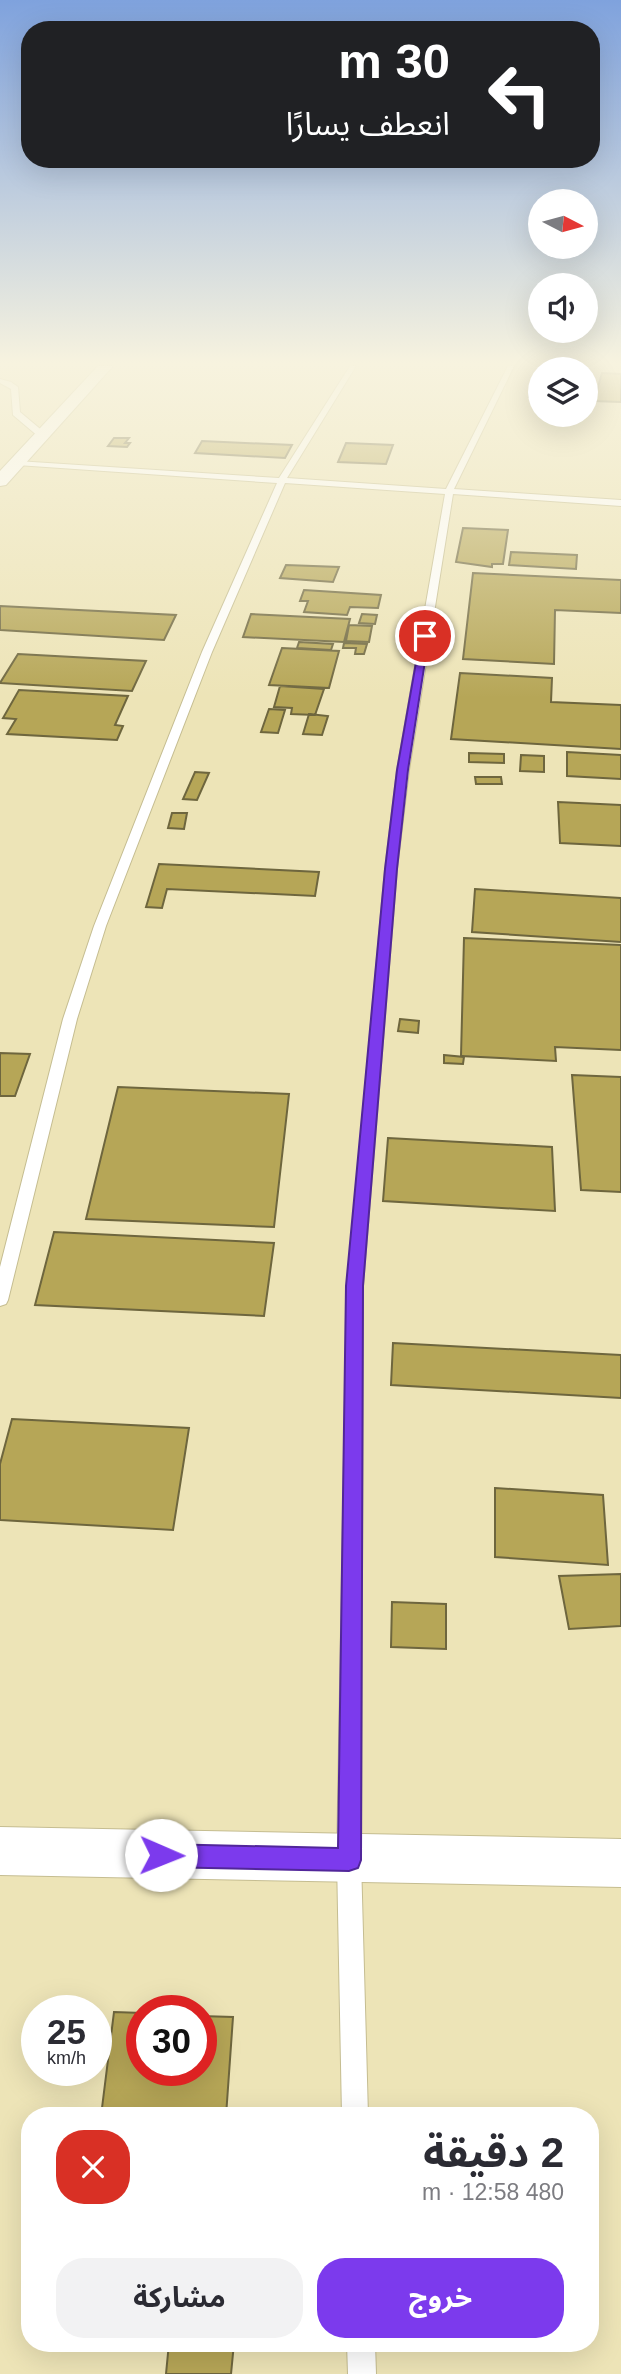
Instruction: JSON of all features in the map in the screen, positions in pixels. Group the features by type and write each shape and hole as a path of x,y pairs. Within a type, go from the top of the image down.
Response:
{"street":[{"path":"0,1851 349,1860 621,1863"}],"lane":[{"path":"232,477 621,503"},
{"path":"0,1300 71,1019 100,926 208,652 284,477"},
{"path":"355,2107 349,1860 355,1286 402,770 449,492 456,477"},
{"path":"361,2352 362,2374"}],"building":[{"path":"463,528 508,530 503,564 492,564 492,567 456,562"},
{"path":"511,552 577,555 576,569 509,565"},
{"path":"286,565 339,567 333,582 280,578"},
{"path":"473,573 621,580 621,613 555,610 554,664 463,659"},
{"path":"304,590 381,595 378,608 350,607 347,615 304,612 308,601 300,601"},
{"path":"0,606 176,615 164,640 0,630"},
{"path":"251,614 350,619 344,642 243,637"},
{"path":"362,614 377,615 375,624 359,623"},
{"path":"349,625 372,626 369,642 346,641"},
{"path":"299,642 333,644 331,650 297,648"},
{"path":"344,643 367,644 364,654 355,654 356,648 343,648"},
{"path":"282,648 339,651 329,688 269,685"},
{"path":"18,654 146,661 132,691 0,683"},
{"path":"460,673 552,678 551,702 621,705 621,749 451,739"},
{"path":"280,686 324,689 315,715 291,714 292,708 274,707"},
{"path":"19,690 128,696 115,725 123,726 117,740 7,734 16,719 3,718"},
{"path":"269,709 285,710 278,733 261,732"},
{"path":"309,714 328,716 322,735 303,734"},
{"path":"567,752 621,755 621,779 567,776"},
{"path":"469,753 504,754 504,763 469,762"},
{"path":"521,755 544,756 544,772 520,771"},
{"path":"195,772 209,773 197,800 183,799"},
{"path":"475,777 501,777 502,784 476,784"},
{"path":"558,802 621,805 621,846 560,843"},
{"path":"172,813 187,813 184,829 168,828"},
{"path":"159,864 319,872 315,896 167,889 162,908 146,907"},
{"path":"475,889 621,898 621,942 472,932"},
{"path":"464,938 621,945 621,1050 555,1047 556,1061 461,1056"},
{"path":"400,1019 419,1021 418,1033 398,1031"},
{"path":"0,1053 30,1054 15,1096 0,1096"},
{"path":"444,1055 464,1057 463,1064 444,1063"},
{"path":"572,1075 621,1077 621,1192 581,1190"},
{"path":"118,1087 289,1094 274,1227 86,1219"},
{"path":"388,1138 552,1147 555,1211 383,1201"},
{"path":"54,1232 274,1243 264,1316 35,1305"},
{"path":"393,1343 621,1355 621,1398 391,1385"},
{"path":"12,1419 189,1428 173,1530 0,1520 0,1464"},
{"path":"495,1488 603,1495 608,1565 495,1557"},
{"path":"621,1574 621,1626 569,1629 559,1576"},
{"path":"392,1602 446,1604 446,1649 391,1647"},
{"path":"114,2012 126,2012 126,2086 217,2086 217,2016 233,2017 227,2107 102,2107 105,2086 112,2086"},
{"path":"168,2352 233,2352 231,2374 166,2374"}],"route":[{"path":"161,1855 349,1860 355,1286 391,869 402,770 425,636"}]}
